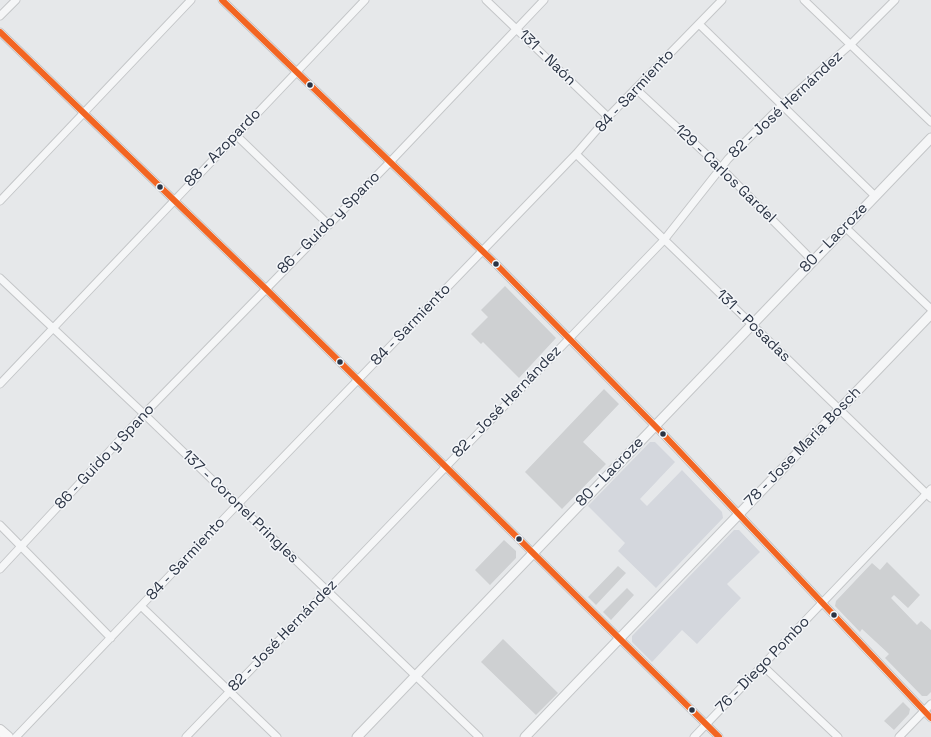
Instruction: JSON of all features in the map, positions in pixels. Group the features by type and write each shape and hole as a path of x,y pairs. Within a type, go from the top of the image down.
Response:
{"main road":[{"path":"0,730 8,737"}],"street":[{"path":"0,16 16,0"},
{"path":"0,201 190,0"},
{"path":"222,0 482,250 654,426 821,604 931,718"},
{"name":"88 - Azopardo","path":"0,384 365,0"},
{"name":"131 - Naón","path":"486,0 608,116"},
{"name":"86 - Guido y Spano","path":"0,569 144,414 544,0"},
{"name":"84 - Sarmiento","path":"16,737 237,505 576,154 608,116 722,0"},
{"path":"804,0 931,122"},
{"name":"82 - José Hernández","path":"186,737 327,591 444,466 664,240 721,168 782,105 850,45 894,0"},
{"path":"698,24 875,196"},
{"path":"0,32 265,288 719,737"},
{"name":"129 - Carlos Gardel","path":"636,89 721,168 812,260"},
{"path":"236,135 328,225"},
{"name":"80 - Lacroze","path":"357,737 532,552 931,138"},
{"name":"131 - Posadas","path":"576,154 839,409 930,493"},
{"path":"845,227 931,310"},
{"name":"137 - Coronel Pringles","path":"0,278 144,414 479,737"},
{"name":"78 - Jose Maria Bosch","path":"525,737 931,314"},
{"name":"76 - Diego Pombo","path":"694,737 930,493"},
{"path":"0,525 111,638"},
{"path":"142,606 277,737"},
{"path":"763,666 838,737"},
{"path":"899,737 931,704"}],"shaded area":[{"path":"650,442 655,442 675,462 640,499 647,506 682,470 722,512 723,518 656,588 618,551 625,543 588,506"},
{"path":"734,530 739,530 760,552 727,584 741,598 697,644 682,630 652,662 632,642 632,636"}],"building":[{"path":"505,286 556,338 519,378 483,342 481,344 471,334 488,317 481,310"},
{"path":"604,389 619,404 583,442 606,464 562,509 525,472"},
{"path":"504,540 516,551 516,558 490,585 475,570"},
{"path":"887,562 920,595 908,608 894,595 891,598 917,625 921,621 931,630 931,692 927,696 922,696 885,658 889,654 862,629 860,632 835,606 836,601 872,563 880,570"},
{"path":"618,566 626,573 596,605 588,597"},
{"path":"627,588 634,595 611,620 603,612"},
{"path":"503,639 558,693 536,715 481,662"},
{"path":"903,702 910,709 909,714 894,730 884,721"}],"transit line":[{"path":"222,0 496,264 664,435 931,718"},
{"path":"0,32 265,288 719,737"}]}
